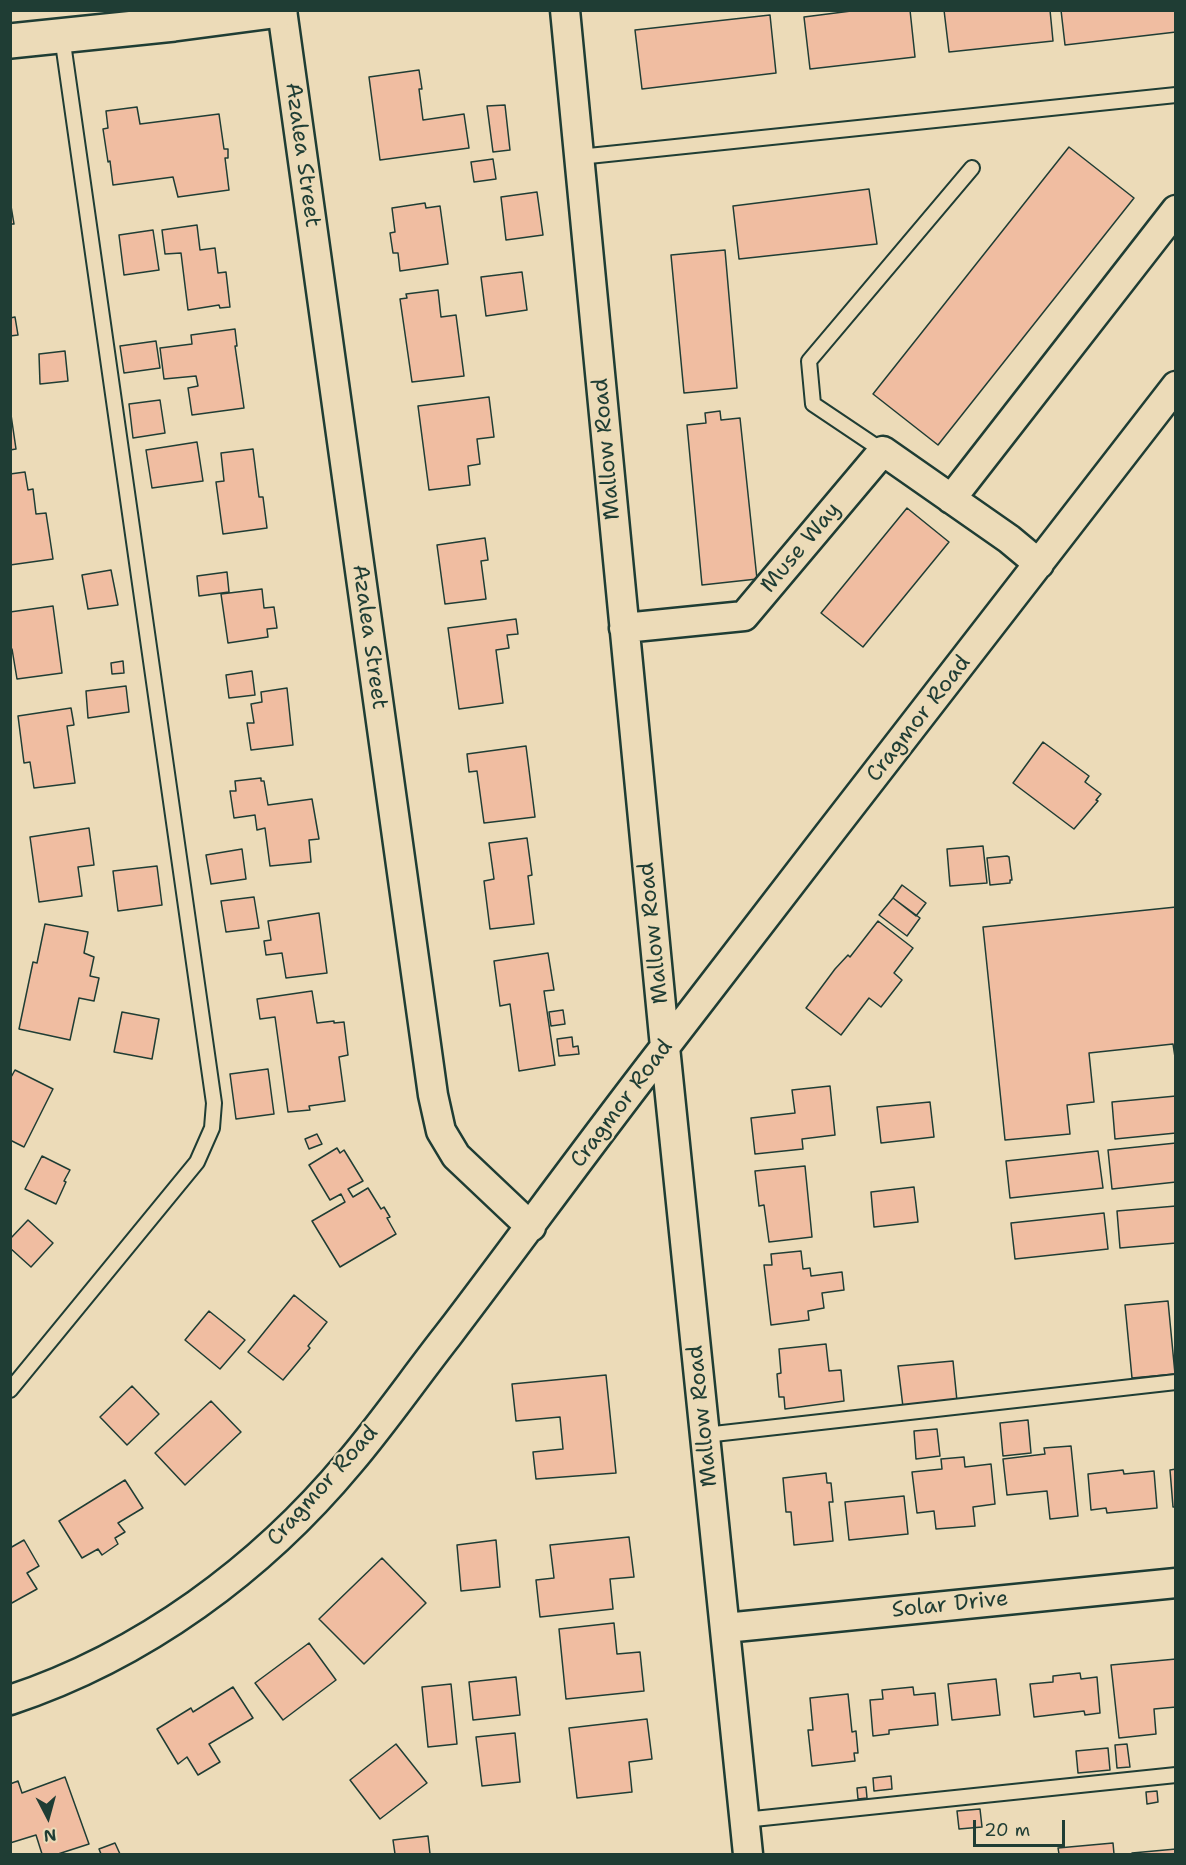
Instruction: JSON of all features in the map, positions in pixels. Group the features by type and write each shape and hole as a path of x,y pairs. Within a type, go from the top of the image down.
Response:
{"street":[{"path":"10,41 62,36 170,17 281,10"},
{"name":"Azalea Street","path":"281,10 433,1095 441,1131 456,1156 531,1227"},
{"name":"Mallow Road","path":"565,10 665,1047 748,1854"},
{"path":"951,499 1176,210"},
{"name":"Cragmor Road","path":"10,1700 95,1666 163,1626 228,1581 280,1537 349,1463 531,1227 665,1047 1176,386"},
{"path":"883,452 1010,539 1039,564"},
{"name":"Muse Way","path":"624,628 744,616 883,452"},
{"name":"Solar Drive","path":"725,1628 1176,1583"}],"lane":[{"path":"10,1390 196,1162 212,1128 214,1103 62,36"},
{"path":"579,157 1176,95"},
{"path":"883,452 813,404 809,361 972,168"},
{"path":"705,1435 1176,1382"},
{"path":"744,1820 1176,1775"}],"building":[{"path":"859,10 910,10 915,57 810,69 804,17"},
{"path":"944,10 1050,10 1053,41 949,52"},
{"path":"1061,10 1176,10 1176,32 1065,45"},
{"path":"770,15 776,73 642,89 635,30"},
{"path":"419,70 423,120 464,114 469,148 380,160 369,77"},
{"path":"505,105 510,150 493,152 487,106"},
{"path":"137,107 140,124 219,114 224,149 228,149 228,158 225,158 229,190 178,197 173,177 113,185 103,129 108,128 106,111"},
{"path":"1069,147 1134,198 938,445 873,394"},
{"path":"493,159 496,179 474,182 471,162"},
{"path":"869,189 877,244 739,259 733,206"},
{"path":"537,192 543,235 506,240 501,197"},
{"path":"10,200 14,224 10,224"},
{"path":"425,203 426,208 440,206 448,264 400,271 398,253 393,253 390,233 395,232 392,208"},
{"path":"197,225 200,250 215,248 218,273 226,272 230,307 220,308 219,305 188,310 181,253 165,254 162,230"},
{"path":"153,230 159,270 124,275 119,235"},
{"path":"725,250 737,388 684,393 671,255"},
{"path":"522,272 527,310 486,316 481,277"},
{"path":"438,290 441,317 456,315 464,376 412,382 400,299 407,298 406,294"},
{"path":"15,317 18,335 10,336 10,318"},
{"path":"235,329 237,346 235,346 244,408 192,415 188,388 198,386 196,376 164,379 160,348 192,344 191,335"},
{"path":"156,341 160,368 124,373 120,346"},
{"path":"65,351 68,381 40,384 39,354"},
{"path":"489,397 494,437 477,439 480,464 468,466 470,485 429,490 418,406"},
{"path":"160,400 165,433 133,438 129,404"},
{"path":"10,408 16,449 10,450"},
{"path":"720,411 721,420 740,418 757,579 702,585 687,425 706,423 705,413"},
{"path":"197,442 203,481 152,488 146,450"},
{"path":"253,449 259,497 263,497 267,528 223,534 216,482 224,481 221,453"},
{"path":"25,472 28,490 33,489 36,514 46,513 53,559 10,565 10,474"},
{"path":"907,508 949,542 863,647 821,613"},
{"path":"485,538 488,560 481,561 486,599 445,604 437,545"},
{"path":"111,570 118,605 88,609 82,575"},
{"path":"227,572 229,592 199,596 197,576"},
{"path":"262,589 264,608 274,607 277,628 267,629 268,637 228,643 221,594"},
{"path":"53,606 62,673 17,679 12,649 10,649 10,612"},
{"path":"516,619 518,634 507,635 509,648 496,650 503,703 459,709 448,628"},
{"path":"123,661 124,673 112,674 111,663"},
{"path":"252,671 255,695 229,698 226,675"},
{"path":"126,686 129,712 88,718 86,691"},
{"path":"287,688 293,745 251,750 247,723 254,723 251,704 262,702 261,692"},
{"path":"71,708 74,725 67,726 75,783 34,788 30,762 24,763 18,716"},
{"path":"1043,742 1089,776 1085,782 1101,794 1096,800 1098,801 1074,829 1013,783"},
{"path":"526,746 535,817 484,823 477,771 469,772 467,754"},
{"path":"261,778 261,781 264,781 268,805 312,799 319,839 309,840 311,862 270,866 265,828 257,830 255,815 234,818 230,791 236,791 235,781"},
{"path":"89,828 94,865 78,867 82,896 39,902 30,837"},
{"path":"527,838 532,875 528,876 534,924 490,929 484,881 494,879 489,843"},
{"path":"983,846 987,883 950,886 947,849"},
{"path":"242,849 246,879 211,884 206,855"},
{"path":"1007,856 1012,880 1010,883 990,885 987,858"},
{"path":"157,866 162,905 118,911 113,871"},
{"path":"902,885 926,903 916,916 893,898"},
{"path":"254,897 259,928 226,932 221,901"},
{"path":"893,898 920,918 907,936 879,915"},
{"path":"1176,907 1176,1064 1173,1044 1089,1053 1094,1102 1067,1105 1070,1134 1005,1140 983,927"},
{"path":"319,913 327,973 286,978 282,953 266,955 264,941 271,940 268,921"},
{"path":"878,921 913,948 894,973 902,980 881,1007 869,998 841,1035 806,1008 835,969 848,955 850,957"},
{"path":"45,924 88,932 84,953 94,957 90,976 99,978 94,1001 79,998 70,1040 19,1029 33,962 37,963"},
{"path":"548,953 554,990 544,991 555,1065 519,1071 510,1004 500,1006 494,961"},
{"path":"312,991 317,1023 344,1022 348,1055 339,1057 345,1101 309,1106 310,1110 288,1112 275,1017 260,1019 257,999"},
{"path":"563,1010 565,1024 551,1026 549,1012"},
{"path":"122,1012 159,1019 152,1059 114,1052"},
{"path":"572,1037 573,1047 578,1046 579,1054 559,1056 557,1039"},
{"path":"268,1069 274,1114 236,1119 230,1074"},
{"path":"15,1070 53,1089 24,1147 10,1140 10,1079"},
{"path":"830,1086 835,1135 802,1139 803,1149 755,1154 751,1118 795,1113 792,1090"},
{"path":"1176,1096 1176,1133 1115,1139 1112,1102"},
{"path":"930,1102 934,1137 881,1143 877,1107"},
{"path":"317,1134 322,1144 309,1149 305,1139"},
{"path":"1176,1143 1176,1182 1112,1189 1108,1150"},
{"path":"337,1148 340,1153 344,1150 363,1181 348,1189 353,1197 368,1188 381,1209 384,1207 396,1234 340,1267 312,1221 345,1202 341,1194 330,1200 309,1165"},
{"path":"1098,1151 1103,1188 1010,1198 1006,1161"},
{"path":"42,1156 70,1170 56,1204 25,1189"},
{"path":"805,1166 812,1237 769,1242 764,1205 759,1206 755,1171"},
{"path":"914,1187 918,1222 874,1227 871,1192"},
{"path":"1176,1206 1176,1243 1120,1248 1117,1211"},
{"path":"1104,1213 1108,1249 1015,1259 1011,1223"},
{"path":"28,1220 53,1243 31,1267 10,1248 10,1239"},
{"path":"801,1251 803,1269 810,1268 811,1276 842,1272 844,1290 822,1293 824,1308 808,1311 809,1320 771,1325 764,1265 772,1265 771,1254"},
{"path":"294,1295 327,1322 308,1346 310,1348 283,1380 248,1352"},
{"path":"1168,1301 1175,1374 1132,1378 1125,1305"},
{"path":"209,1311 245,1340 220,1369 185,1340"},
{"path":"826,1344 829,1371 841,1370 844,1401 785,1409 784,1397 779,1397 777,1374 781,1373 779,1349"},
{"path":"953,1361 957,1401 903,1407 898,1366"},
{"path":"606,1375 616,1473 536,1479 533,1452 563,1449 560,1417 516,1421 512,1384"},
{"path":"132,1386 159,1414 127,1445 100,1417"},
{"path":"211,1401 241,1432 185,1485 155,1453"},
{"path":"1028,1420 1031,1453 1003,1456 1000,1423"},
{"path":"937,1429 940,1456 916,1459 914,1431"},
{"path":"1071,1446 1078,1516 1050,1519 1047,1491 1007,1495 1003,1459 1045,1454 1044,1448"},
{"path":"964,1457 965,1467 991,1464 995,1504 973,1507 975,1526 936,1529 934,1511 917,1513 912,1472 942,1469 941,1459"},
{"path":"1176,1469 1176,1507 1173,1507 1170,1470"},
{"path":"1123,1470 1124,1474 1154,1471 1157,1508 1107,1513 1106,1508 1091,1510 1088,1474"},
{"path":"826,1473 827,1483 831,1483 833,1502 829,1502 833,1541 794,1545 791,1512 786,1512 783,1478"},
{"path":"125,1480 143,1508 118,1523 125,1532 115,1538 118,1544 102,1555 98,1549 82,1558 59,1521"},
{"path":"904,1496 908,1534 849,1540 845,1502"},
{"path":"629,1537 634,1577 610,1579 613,1609 540,1617 536,1580 554,1578 550,1545"},
{"path":"24,1540 39,1566 27,1573 37,1589 10,1604 10,1548"},
{"path":"496,1540 500,1587 461,1591 457,1545"},
{"path":"382,1558 426,1603 364,1664 319,1619"},
{"path":"614,1623 617,1654 640,1652 644,1691 566,1699 559,1629"},
{"path":"309,1643 336,1680 283,1720 255,1683"},
{"path":"1176,1659 1176,1707 1154,1709 1156,1734 1119,1738 1111,1665"},
{"path":"1080,1673 1081,1679 1097,1677 1100,1713 1085,1715 1084,1711 1034,1717 1030,1684 1053,1682 1053,1676"},
{"path":"516,1677 520,1715 473,1720 469,1682"},
{"path":"996,1679 1000,1715 952,1720 948,1684"},
{"path":"451,1684 457,1744 428,1747 422,1687"},
{"path":"233,1687 253,1718 209,1744 220,1762 198,1775 187,1757 178,1764 157,1729 191,1708 193,1712"},
{"path":"913,1687 914,1695 935,1693 938,1725 889,1730 889,1734 873,1736 870,1700 883,1699 882,1690"},
{"path":"848,1694 852,1732 856,1731 858,1753 854,1753 855,1761 812,1766 808,1730 813,1730 810,1698"},
{"path":"647,1719 652,1759 629,1762 632,1792 577,1798 569,1728"},
{"path":"515,1733 520,1782 482,1786 476,1737"},
{"path":"396,1744 427,1783 380,1819 350,1780"},
{"path":"1127,1744 1130,1767 1117,1768 1115,1745"},
{"path":"1108,1748 1110,1770 1078,1773 1076,1751"},
{"path":"891,1776 892,1789 874,1791 873,1778"},
{"path":"65,1777 89,1844 58,1854 42,1854 36,1835 10,1843 10,1784 18,1781 22,1793"},
{"path":"866,1787 867,1798 858,1799 857,1788"},
{"path":"1157,1791 1158,1802 1147,1804 1146,1792"},
{"path":"980,1809 982,1827 959,1829 957,1811"},
{"path":"428,1836 430,1854 395,1854 393,1840"},
{"path":"115,1843 120,1854 101,1854 99,1849"},
{"path":"1113,1843 1114,1854 1059,1854 1058,1848"},
{"path":"1176,1849 1176,1854 1132,1854 1132,1853"}]}
